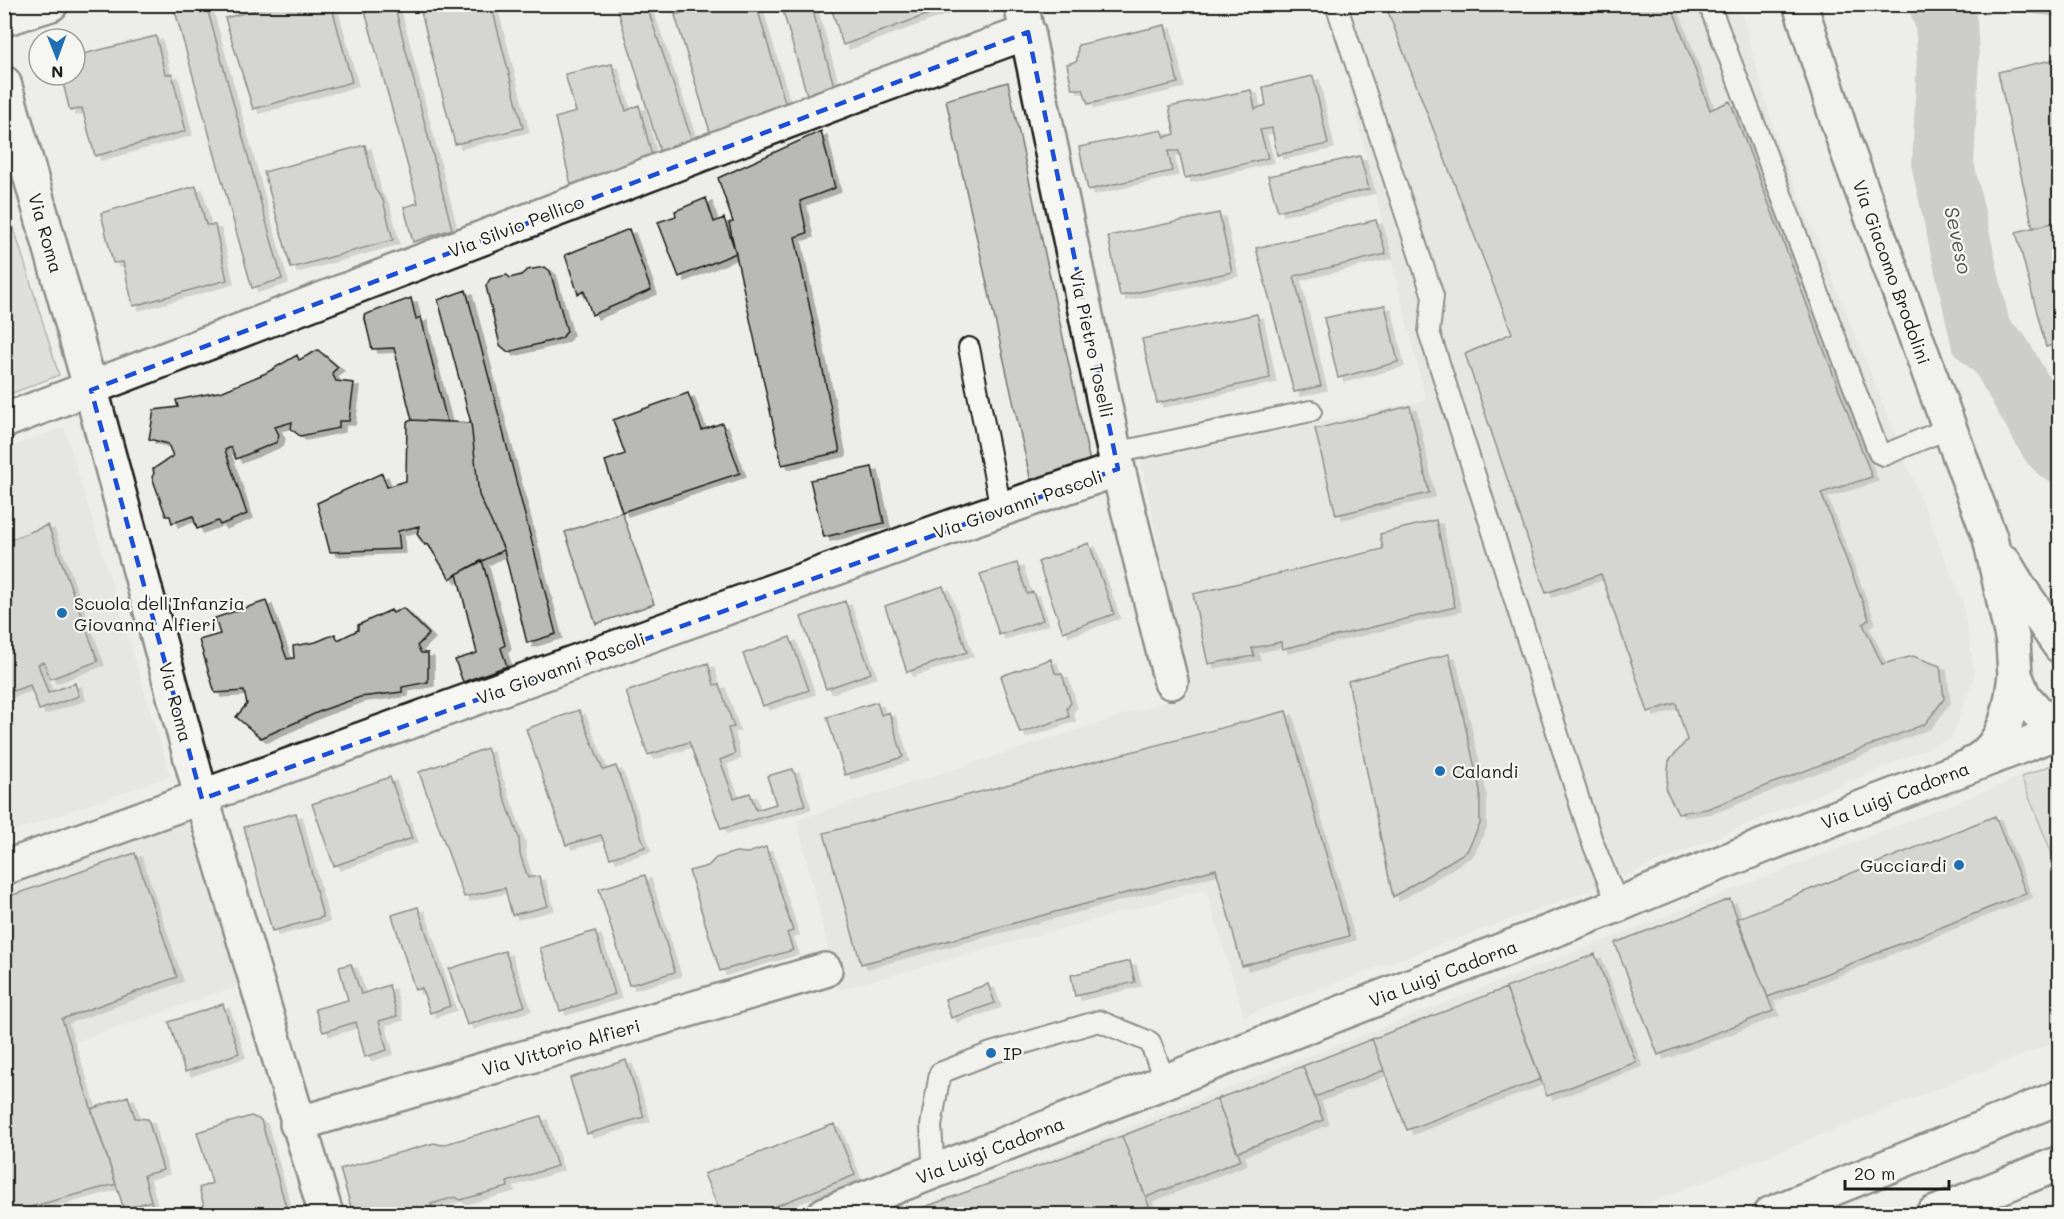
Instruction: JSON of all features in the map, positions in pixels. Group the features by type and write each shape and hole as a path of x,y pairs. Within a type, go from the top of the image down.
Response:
{"main road":[{"path":"4,19 51,4"},
{"name":"Via Giacomo Brodolini","path":"1800,4 1846,147 1990,538 2013,642 2015,675 2024,697 2042,717 2060,725"},
{"name":"Via Silvio Pellico","path":"4,421 91,390 856,95 1025,18"},
{"name":"Via Pietro Toselli","path":"1025,18 1116,461 1171,682"},
{"name":"Via Roma","path":"4,83 91,390 202,799 326,1215"},
{"name":"Via Giovanni Pascoli","path":"4,868 202,799 1001,509 1116,461"},
{"name":"Via Giacomo Brodolini","path":"1990,538 2021,590 2060,646"},
{"path":"1961,770 1981,758 2000,738 2011,709 2015,675"},
{"name":"Via Luigi Cadorna","path":"825,1215 1618,905 1723,860 2060,731"},
{"name":"Via Vittorio Alfieri","path":"297,1124 825,970"},
{"path":"1770,1215 2060,1097"},
{"path":"1933,1215 2060,1163"}],"lane":[{"path":"1336,4 1433,296 1429,332 1592,841 1618,905"},
{"path":"1709,4 1879,453 1884,455 1948,428"},
{"path":"969,348 1001,509"},
{"path":"1116,461 1311,411"},
{"path":"934,1173 931,1126 940,1073 991,1053 1098,1021 1150,1042 1165,1082"}],"highlighted area":[{"path":"1028,32 1118,469 202,799 91,390"}],"shaded area":[{"path":"1329,5 1739,5 1777,141 1962,601 1975,673 1952,738 1591,890 1244,1016 1206,889 838,990 797,820 1189,694 1141,461 1426,400"},
{"path":"2008,5 2059,5 2059,16 2023,12"},
{"path":"1008,82 1091,467 1032,486 946,100"},
{"path":"12,222 59,375 5,396 4,224"},
{"name":"Scuola dell'Infanzia Giovanna Alfieri","path":"64,427 170,776 5,834 5,449"},
{"path":"622,512 654,604 596,624 565,532"},
{"path":"2059,762 2059,871 2021,777"},
{"path":"2021,777 2059,871 2059,1040 1622,1214 907,1214"},
{"path":"186,817 238,986 74,1042 91,1109 116,1184 5,1214 4,881"}],"building":[{"path":"173,4 206,4 282,279 252,288"},
{"path":"278,4 331,4 352,82 253,109 225,18"},
{"path":"363,4 394,4 452,229 413,242 404,207 418,203"},
{"path":"419,4 491,4 523,128 455,144"},
{"path":"616,4 646,4 692,140 660,152"},
{"path":"708,4 756,4 787,109 711,135 675,15"},
{"path":"781,4 811,4 834,86 807,95"},
{"path":"830,4 957,4 843,45"},
{"path":"1047,4 1068,4 1048,9"},
{"path":"1385,4 1671,4 1710,110 1730,101 1872,477 1821,493 1869,619 1863,624 1882,664 1913,656 1940,666 1944,699 1925,724 1707,809 1678,813 1666,790 1669,761 1687,740 1676,703 1648,712 1601,574 1546,593 1465,354 1512,333"},
{"path":"1165,25 1178,83 1088,104 1083,89 1072,89 1067,64 1077,61 1078,45"},
{"path":"156,36 165,74 172,74 186,131 95,156 82,108 70,111 64,87 87,87 87,53"},
{"path":"2060,58 2060,221 2033,228 1998,72"},
{"path":"612,64 626,111 639,105 653,160 572,189 555,118 576,112 565,74"},
{"path":"1313,76 1328,144 1277,155 1272,128 1260,130 1268,158 1185,178 1179,151 1168,151 1172,171 1088,190 1079,147 1162,130 1165,137 1175,134 1169,107 1251,90 1255,109 1266,105 1263,87"},
{"path":"821,131 835,188 800,201 807,233 795,237 840,452 782,465 729,223 733,222 718,178"},
{"path":"365,145 375,189 383,200 393,240 291,268 264,172"},
{"path":"1360,156 1369,189 1278,211 1268,176"},
{"path":"196,186 206,225 215,225 227,280 133,306 123,262 113,263 101,213"},
{"path":"706,198 714,222 724,218 736,253 679,277 658,222 676,216 675,211"},
{"path":"1219,213 1232,272 1120,296 1108,236"},
{"path":"1376,220 1386,254 1294,276 1321,386 1294,392 1256,248"},
{"path":"2059,221 2060,343 2046,347 2016,232"},
{"path":"629,229 651,290 592,315 584,291 578,294 565,255"},
{"path":"545,267 550,271 567,331 562,338 508,352 500,345 486,286 490,279 507,275 510,278 521,275 527,270"},
{"path":"466,290 556,634 527,643 504,550 479,495 471,423 438,300"},
{"path":"411,298 416,319 421,317 447,422 412,420 394,348 372,349 364,315"},
{"path":"1385,305 1398,362 1338,378 1324,318"},
{"path":"1257,314 1270,378 1157,403 1142,339"},
{"path":"318,350 338,367 332,373 336,381 354,383 349,421 339,421 339,428 300,436 291,429 292,422 275,427 279,435 277,442 236,459 231,447 225,450 247,514 220,525 218,521 197,529 193,516 172,523 170,516 166,516 152,477 153,469 173,456 168,444 149,439 154,410 178,407 176,400 223,391 266,373 297,355 299,360"},
{"path":"688,393 702,430 722,423 740,473 622,512 605,461 625,454 613,420"},
{"path":"1410,406 1429,493 1336,515 1315,429"},
{"path":"412,420 471,423 479,495 504,550 450,579 428,544 425,545 417,534 419,526 398,531 400,549 330,552 317,503 382,473 387,487 406,481 407,422"},
{"path":"872,467 884,523 824,537 810,480"},
{"path":"1436,520 1455,607 1282,649 1281,642 1252,648 1254,656 1208,664 1193,594 1383,549 1380,534"},
{"path":"48,525 98,661 50,679 44,662 38,664 48,693 75,683 79,696 39,710 30,685 4,694 4,542"},
{"path":"1089,543 1114,614 1063,632 1038,562"},
{"path":"482,560 505,645 501,648 507,666 463,682 455,660 477,653 457,574"},
{"path":"1017,563 1027,594 1033,592 1043,620 999,635 980,574"},
{"path":"943,586 967,652 907,672 885,606"},
{"path":"266,601 287,659 294,658 293,646 316,642 335,634 338,640 358,630 358,625 391,610 393,613 403,608 429,634 417,646 421,653 428,653 428,682 402,687 402,692 360,697 323,710 261,738 236,717 247,704 244,691 215,693 199,640 220,634 215,618"},
{"path":"845,601 871,673 826,689 801,617"},
{"path":"790,637 809,690 763,706 743,654"},
{"path":"1449,654 1480,790 1480,824 1467,851 1393,897 1348,681"},
{"path":"1051,659 1055,673 1062,674 1071,703 1067,708 1069,717 1020,733 1001,676"},
{"path":"708,663 714,685 719,684 734,727 728,728 735,754 720,760 734,798 750,793 756,810 776,804 767,776 793,769 805,805 721,829 689,742 648,755 626,692"},
{"path":"877,702 881,715 889,712 903,757 845,775 827,717"},
{"path":"579,710 603,770 616,766 645,847 610,858 601,835 566,845 526,729"},
{"path":"1286,711 1349,936 1242,966 1216,869 861,964 824,833"},
{"path":"487,748 519,838 520,854 528,878 539,876 548,906 512,915 505,888 464,897 419,772"},
{"path":"390,777 412,838 334,866 312,804"},
{"path":"296,813 323,917 272,931 244,827"},
{"path":"1995,816 2026,893 1768,997 1736,919"},
{"path":"766,847 793,931 787,933 793,950 720,971 689,871 708,866 716,858 736,852 748,853"},
{"path":"135,853 177,977 62,1019 116,1184 4,1214 4,898"},
{"path":"645,875 675,972 629,985 599,889"},
{"path":"1730,899 1773,1011 1658,1055 1615,943"},
{"path":"418,907 450,1006 430,1013 422,988 415,990 392,915"},
{"path":"595,931 615,994 560,1011 540,948"},
{"path":"505,951 525,1006 467,1025 449,969"},
{"path":"1595,954 1636,1062 1547,1096 1506,988"},
{"path":"1130,961 1135,982 1075,996 1071,975"},
{"path":"351,964 361,994 389,985 397,1016 379,1021 387,1050 365,1057 356,1022 323,1032 315,1009 348,1000 339,967"},
{"path":"988,984 995,1003 951,1018 945,999"},
{"path":"1506,988 1541,1079 1407,1130 1372,1039"},
{"path":"223,1004 239,1053 185,1072 169,1022"},
{"path":"1372,1039 1384,1070 1315,1097 1303,1066"},
{"path":"626,1060 644,1117 587,1134 570,1078"},
{"path":"1303,1066 1323,1120 1237,1152 1217,1099"},
{"path":"128,1096 135,1118 148,1119 163,1170 144,1175 151,1201 124,1209 91,1109"},
{"path":"1217,1099 1241,1160 1146,1197 1122,1136"},
{"path":"251,1116 261,1120 287,1210 281,1214 206,1214 199,1188 212,1183 197,1132"},
{"path":"541,1116 557,1166 507,1182 508,1187 460,1200 455,1197 431,1204 434,1214 353,1214 340,1169 434,1143 442,1145"},
{"path":"834,1124 855,1175 755,1214 721,1214 704,1174"},
{"path":"1122,1136 1152,1214 905,1214"},
{"path":"151,1201 155,1214 126,1214 124,1209"}],"waterway":[{"name":"Seveso","path":"1940,4 1946,23 1948,57 1943,166 1981,336 2000,354 2051,443 2060,452"}],"place":[{"name":"Scuola dell'Infanzia Giovanna Alfieri","path":"62,613"},
{"name":"Calandi","path":"1440,771"},
{"name":"Gucciardi","path":"1959,865"},
{"name":"IP","path":"991,1053"}]}
